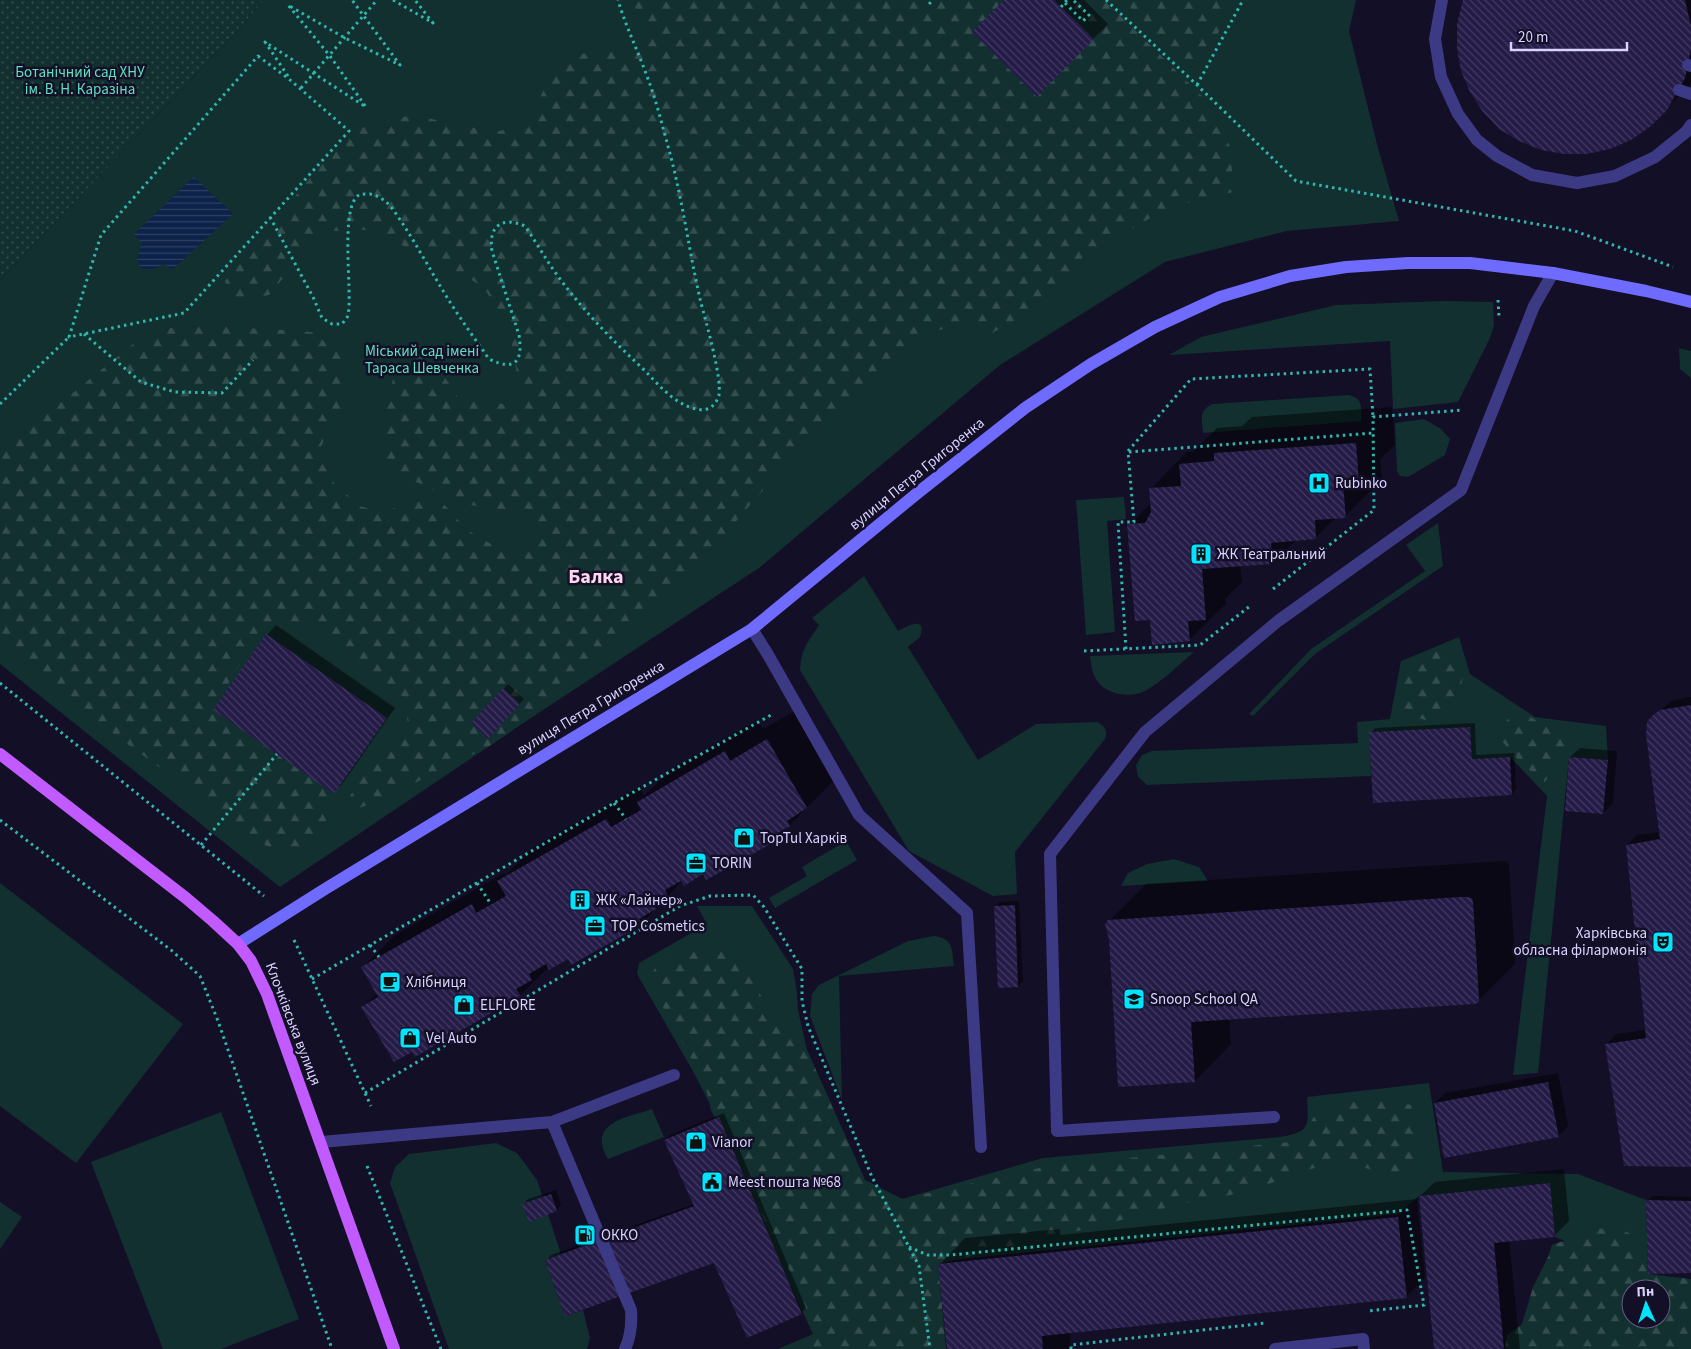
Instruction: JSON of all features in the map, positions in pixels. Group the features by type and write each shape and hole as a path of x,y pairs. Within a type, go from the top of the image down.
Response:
{"main road":[{"name":"Клочківська вулиця","path":"0,754 186,898 238,944 251,961 267,994 394,1349"}],"street":[{"name":"вулиця Петра Григоренка","path":"238,944 752,629 920,490 1025,408 1099,359 1155,327 1220,297 1290,276 1346,267 1408,263 1470,263 1554,273 1646,290 1691,302"}],"lane":[{"path":"1442,0 1435,39 1440,77 1458,114 1476,140 1497,156 1532,175 1577,183 1615,176 1655,157 1686,132 1691,125"},
{"path":"1274,1117 1057,1131 1050,854 1145,732 1278,621 1461,490 1534,306 1554,273"},
{"path":"752,629 768,652 859,816 967,913 981,1147"},
{"path":"321,1142 552,1122 674,1075"},
{"path":"552,1122 630,1310 632,1322 629,1340 625,1349"},
{"path":"1275,1349 1363,1339 1364,1349"}],"path":[{"path":"289,79 265,42 366,107 330,56 288,5 345,38 400,65 352,0"},
{"path":"301,89 377,0"},
{"path":"393,0 433,23 415,0"},
{"path":"270,217 322,318 332,324 342,324 348,318 349,307 348,256 351,208 358,196 366,194 378,196 391,206 400,219 443,290 489,359 508,365 516,363 519,359 521,349 519,335 490,240 494,229 506,222 516,222 525,226 562,282 579,302 614,342 661,389 676,401 685,405 704,410 710,408 715,404 718,397 718,375 696,279 685,217 670,151 646,72 618,0"},
{"path":"929,4 933,0"},
{"path":"1061,6 1066,2 1084,21 1089,15 1073,0"},
{"path":"1106,0 1197,84 1296,181 1575,231 1680,270"},
{"path":"1197,84 1243,0"},
{"path":"0,404 69,337 101,235 258,56 289,79 349,131 184,312 69,337"},
{"path":"1498,300 1499,319"},
{"path":"84,334 141,382 175,392 222,393 253,360"},
{"path":"1126,649 1118,522 1134,522 1128,452 1191,379 1370,369 1373,417 1374,510 1268,592"},
{"path":"1373,417 1462,411 1466,402"},
{"path":"1128,452 1373,433"},
{"path":"1084,651 1200,645 1253,604"},
{"path":"0,683 268,899 281,916 300,951 371,1106"},
{"path":"312,979 614,803 774,714"},
{"path":"201,845 277,754"},
{"path":"614,803 626,819"},
{"path":"0,820 171,950 200,976 218,1021 332,1349"},
{"path":"476,883 491,904"},
{"path":"365,1093 680,906 710,896 752,895 764,907 802,969 802,1001 808,1026 872,1177 920,1266 930,1349"},
{"path":"370,945 379,957"},
{"path":"364,1158 441,1349"},
{"path":"909,1246 928,1255 951,1255 1407,1210 1424,1305 1360,1312"},
{"path":"1071,1349 1071,1345 1273,1322"}],"green space":[{"name":"Ботанічний сад ХНУ ім. В. Н. Каразіна","path":"0,0 264,0 229,40 0,280"},
{"name":"Міський сад імені Тараса Шевченка","path":"264,0 1356,0 1349,31 1377,144 1399,221 1287,231 1165,262 1000,365 759,568 534,716 280,887 0,664 0,280 229,40"},
{"name":"Міський сад імені Тараса Шевченка","path":"631,0 1104,0 1201,95 1231,148 1233,192 1168,208 1084,256 1030,313 992,333 962,324 924,334 828,420 755,499 687,579 534,715 488,747 376,802 359,808 348,800 365,769 408,724 404,698 356,657 306,624 273,628 250,647 213,710 334,794 318,839 298,849 272,850 39,679 0,643 0,452 143,336 185,324 313,332 342,356 342,412 325,437 318,455 334,483 360,506 381,512 419,501 441,501 467,530 521,561 537,534 519,514 460,503 387,468 385,420 397,358 414,354 437,366 458,397 503,404 521,395 508,325 484,288 464,275 380,233 364,230 330,231 304,253 269,295 233,302 225,281 349,131 412,115 495,132 527,124 553,71 581,54 597,51 624,53 646,39 637,11"},
{"path":"1123,0 1236,0 1196,74"},
{"path":"1443,301 1493,302 1494,325 1490,338 1458,402 1393,409 1390,341 1169,355 1201,337 1336,305"},
{"path":"1679,348 1691,351 1691,378 1680,369"},
{"path":"1348,395 1357,398 1359,401 1361,421 1203,433 1203,413 1212,404"},
{"path":"1424,419 1441,429 1450,439 1445,455 1408,477 1400,476 1397,471 1395,423"},
{"path":"1124,497 1126,519 1107,521 1115,632 1086,635 1076,500"},
{"path":"1438,523 1443,566 1315,654 1253,716 1249,714 1311,649 1425,571 1406,545"},
{"path":"864,576 898,631 915,624 921,626 920,637 908,647 978,760 1036,724 1097,722 1105,729 1105,739 1015,852 1017,894 993,896 909,851 800,670 803,651 819,625 812,618"},
{"path":"1459,637 1470,674 1535,717 1606,726 1608,760 1569,757 1538,1073 1513,1075 1547,796 1510,757 1472,759 1470,727 1370,732 1371,776 1147,785 1138,777 1136,765 1142,755 1152,751 1358,743 1357,722 1390,719 1401,661"},
{"path":"1436,651 1457,653 1463,672 1459,692 1447,714 1439,720 1427,721 1416,717 1401,706 1402,681 1409,673 1413,663 1425,655"},
{"path":"1194,652 1152,687 1140,693 1127,695 1107,690 1098,682 1094,676 1090,656"},
{"path":"1527,715 1547,727 1562,731 1569,738 1567,748 1545,782 1522,764 1501,740 1502,728 1509,718"},
{"path":"846,841 857,860 775,908 769,898 807,876 802,867"},
{"path":"1174,859 1199,867 1208,881 1121,886 1128,873 1147,864"},
{"path":"0,883 183,1024 76,1163 0,1106"},
{"path":"697,906 752,906 793,969 798,1010 807,1050 865,1180 902,1199 1043,1158 1290,1135 1306,1126 1308,1115 1307,1097 1429,1083 1443,1172 1578,1174 1646,1200 1648,1274 1555,1237 1549,1183 1419,1196 1398,1214 934,1262 943,1349 778,1349 813,1334 745,1189 716,1116 694,1073 637,974 639,963 707,924"},
{"path":"934,936 945,939 950,945 954,966 839,976 842,1100 810,1016 812,994 819,985 908,941"},
{"path":"700,948 718,951 731,956 746,972 771,1011 807,1050 865,1180 902,1199 1048,1166 1300,1141 1316,1113 1351,1102 1385,1099 1411,1105 1415,1119 1419,1161 1408,1174 1384,1174 1357,1165 1331,1162 1246,1192 1176,1205 1103,1225 938,1264 946,1349 792,1349 815,1340 807,1310 711,1110 705,1084 655,993 651,981 657,966 671,958"},
{"path":"652,1109 664,1137 608,1159 603,1147 602,1137 606,1129 621,1119"},
{"path":"221,1112 299,1319 221,1349 163,1349 91,1162"},
{"path":"496,1143 517,1153 537,1180 561,1254 545,1260 565,1316 583,1310 590,1338 587,1349 449,1349 390,1183 395,1167 409,1154"},
{"path":"0,1202 22,1217 0,1249"},
{"path":"1611,1227 1621,1229 1635,1236 1648,1274 1691,1279 1691,1349 1505,1349 1507,1335 1522,1324 1533,1287 1552,1245 1597,1229"}],"water":[{"path":"194,177 233,214 172,270 164,264 154,269 142,269 138,263 138,257 142,244 134,234"}],"building":[{"path":"1004,0 1054,0 1094,39 1037,97 972,32"},
{"path":"1463,0 1685,0 1691,26 1691,49 1685,78 1667,110 1651,126 1631,140 1610,149 1587,154 1564,154 1541,150 1519,141 1499,129 1483,112 1470,92 1461,71 1457,48 1457,24"},
{"name":"ЖК Театральний","path":"1356,443 1359,482 1343,484 1346,518 1315,520 1316,539 1271,543 1273,564 1202,569 1206,620 1188,621 1190,641 1152,645 1150,620 1135,621 1127,524 1145,523 1151,512 1149,488 1181,486 1179,464 1214,461 1214,453"},
{"path":"266,634 387,718 334,794 213,710"},
{"path":"503,688 520,704 488,739 471,723"},
{"name":"Харківська обласна філармонія","path":"1691,705 1691,1167 1624,1166 1605,1044 1646,1038 1626,845 1660,839 1646,735 1647,722 1660,710"},
{"path":"1470,727 1472,759 1510,757 1512,795 1373,803 1369,732"},
{"name":"ЖК «Лайнер»","path":"767,739 807,808 787,821 790,826 773,836 776,841 706,880 703,874 684,886 681,881 665,890 668,896 654,904 656,909 639,919 643,924 571,965 568,959 549,970 546,964 529,974 532,980 516,989 521,996 415,1057 412,1052 394,1062 361,1007 378,997 361,967 472,904 476,913 506,896 497,881 606,819 611,827 641,810 637,802 725,751 730,761"},
{"path":"1569,757 1608,760 1603,814 1565,811"},
{"path":"1460,897 1472,898 1473,902 1479,1002 1475,1004 1191,1022 1195,1082 1118,1087 1109,939 1105,924 1108,920"},
{"path":"1015,905 1018,987 998,988 994,906"},
{"path":"1548,1082 1559,1137 1444,1158 1434,1103"},
{"path":"719,1117 802,1314 747,1338 714,1263 565,1316 545,1260 694,1206 664,1140"},
{"path":"1550,1183 1555,1237 1494,1243 1504,1349 1434,1349 1419,1196"},
{"path":"551,1194 557,1211 529,1222 522,1204"},
{"path":"1646,1200 1691,1201 1691,1273 1648,1274"},
{"path":"1398,1217 1407,1298 1042,1336 1043,1349 947,1349 938,1264"}],"place":[{"name":"Rubinko","path":"1319,483"},
{"name":"ЖК Театральний","path":"1201,554"},
{"name":"TopTul Харків","path":"744,838"},
{"name":"TORIN","path":"696,863"},
{"name":"ЖК «Лайнер»","path":"580,900"},
{"name":"TOP Cosmetics","path":"595,926"},
{"name":"Харківська обласна філармонія","path":"1663,942"},
{"name":"Хлібниця","path":"390,982"},
{"name":"Snoop School QA","path":"1134,999"},
{"name":"ELFLORE","path":"464,1005"},
{"name":"Vel Auto","path":"410,1038"},
{"name":"Vianor","path":"696,1142"},
{"name":"Meest пошта №68","path":"712,1182"},
{"name":"ОККО","path":"585,1235"}],"district":[{"name":"Балка","path":"596,577"}]}
